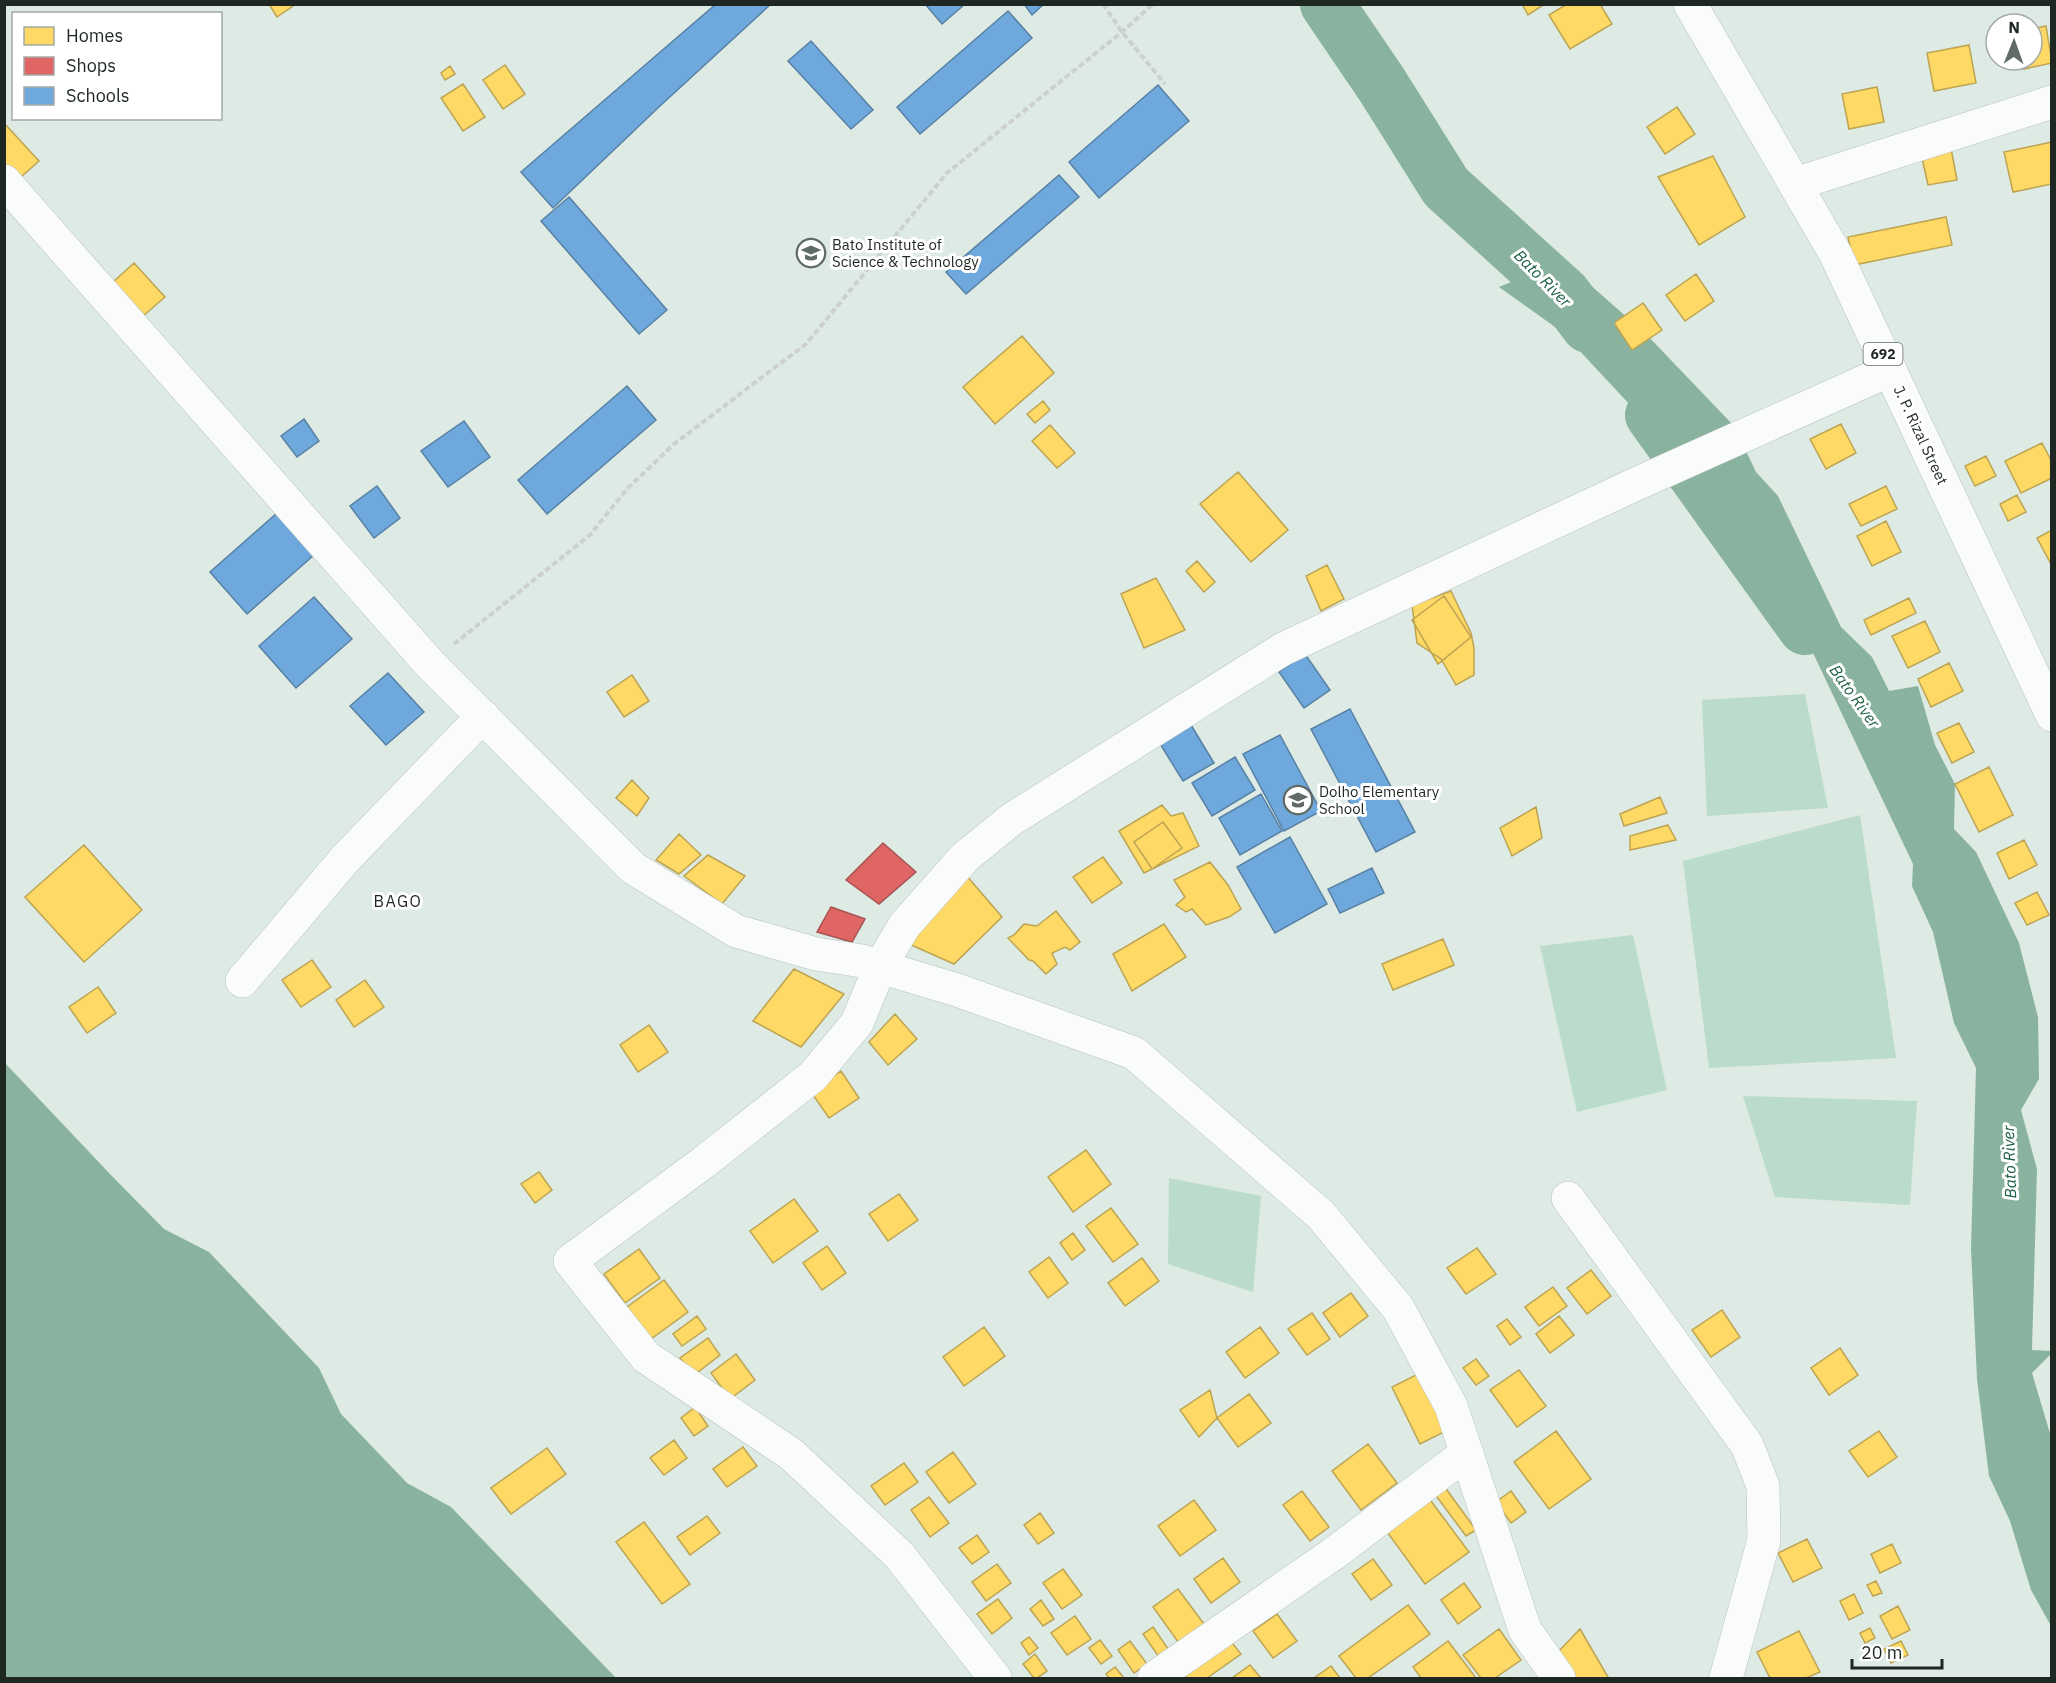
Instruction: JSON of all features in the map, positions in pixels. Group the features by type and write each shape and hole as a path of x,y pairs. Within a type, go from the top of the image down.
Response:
{"street":[{"name":"J. P. Rizal Street","path":"1690,4 1835,253 2052,715"},
{"path":"1795,184 2052,102"},
{"path":"4,181 429,663 633,868 736,931 816,954 862,961 957,990 1134,1053 1321,1215 1398,1308 1452,1406 1525,1630 1558,1678"},
{"path":"995,1678 899,1555 791,1454 646,1357 570,1261 704,1162 813,1076 857,1023 880,967 904,926 965,857 1012,819 1283,649 1636,484 1890,370"},
{"path":"242,981 345,859 483,716"},
{"path":"1568,1198 1747,1445 1763,1486 1764,1540 1726,1678"},
{"path":"1154,1678 1333,1554 1467,1453"}],"path":[{"path":"1103,4 1122,32 1165,84"},
{"path":"429,663 590,535 627,489 674,444 806,344 947,173 1122,32 1153,4"}],"shaded area":[{"path":"1805,694 1828,808 1707,816 1702,700"},
{"path":"1860,815 1896,1058 1709,1068 1683,861"},
{"path":"1633,935 1667,1090 1577,1112 1540,946"},
{"path":"1743,1096 1917,1101 1910,1205 1775,1197"},
{"path":"1169,1178 1261,1196 1253,1292 1168,1264"}],"water":[{"path":"1563,261 1646,334 1734,426 1756,472 1778,496 1841,627 1872,657 1889,691 1918,686 1935,745 1955,784 1954,829 1976,852 2019,943 2038,1017 2039,1079 2021,1110 2037,1169 2032,1350 2051,1351 2051,1354 2032,1373 2051,1437 2051,1626 2031,1590 2010,1521 1989,1476 1977,1379 1971,1249 1976,1068 1954,1023 1933,932 1912,886 1913,864 1805,636 1783,612 1761,566 1739,543 1718,498 1706,479 1674,452 1562,332 1499,287"},
{"path":"4,1062 164,1229 209,1252 319,1368 341,1414 407,1483 451,1507 616,1678 5,1678"}],"building: Homes":[{"path":"269,4 296,4 277,17"},
{"path":"1522,4 1545,4 1528,15"},
{"path":"1567,4 1600,4 1612,24 1570,49 1549,15"},
{"path":"2044,26 2046,26 2052,63 2044,65"},
{"path":"1969,45 1976,83 1934,91 1927,53"},
{"path":"505,65 525,94 503,109 483,80"},
{"path":"450,66 455,74 445,80 441,73"},
{"path":"463,84 485,117 463,131 441,98"},
{"path":"1877,87 1884,122 1849,129 1842,94"},
{"path":"1677,107 1695,134 1665,154 1647,127"},
{"path":"4,123 39,161 13,184 4,175"},
{"path":"2052,142 2052,184 2013,192 2004,152"},
{"path":"1950,143 1957,180 1928,185 1920,149"},
{"path":"1713,156 1745,217 1699,245 1658,177"},
{"path":"1946,217 1952,245 1854,265 1848,237"},
{"path":"134,263 165,297 143,316 113,282"},
{"path":"1696,274 1714,301 1685,321 1666,295"},
{"path":"1643,303 1662,330 1632,350 1614,323"},
{"path":"1022,336 1054,373 995,424 963,387"},
{"path":"1043,401 1050,410 1035,423 1027,414"},
{"path":"1841,424 1856,453 1826,469 1810,439"},
{"path":"1050,425 1075,453 1057,468 1032,441"},
{"path":"2042,443 2052,462 2052,478 2021,493 2005,461"},
{"path":"1986,456 1996,476 1975,486 1965,466"},
{"path":"1238,472 1288,530 1251,562 1200,504"},
{"path":"1886,486 1897,509 1861,526 1849,504"},
{"path":"2017,495 2026,512 2008,521 2000,504"},
{"path":"1886,521 1901,552 1872,566 1857,536"},
{"path":"2052,530 2052,566 2037,538"},
{"path":"1197,561 1215,582 1204,592 1186,571"},
{"path":"1327,565 1344,599 1321,611 1306,576"},
{"path":"1156,578 1185,630 1144,648 1121,594"},
{"path":"1451,591 1471,633 1474,648 1474,675 1456,685 1441,659 1417,643 1412,605"},
{"path":"1444,596 1471,637 1438,664 1412,620"},
{"path":"1909,598 1916,613 1871,635 1864,620"},
{"path":"1925,621 1940,652 1908,668 1892,636"},
{"path":"1949,663 1963,691 1931,707 1918,679"},
{"path":"632,675 649,701 624,717 607,692"},
{"path":"1959,723 1974,752 1952,763 1937,733"},
{"path":"1989,767 2013,815 1979,832 1955,784"},
{"path":"632,780 649,798 637,816 616,798"},
{"path":"1660,797 1667,813 1624,826 1620,814"},
{"path":"1162,805 1171,816 1183,813 1199,846 1144,873 1119,831"},
{"path":"1536,807 1542,838 1512,856 1500,828"},
{"path":"1163,822 1182,848 1152,869 1134,842"},
{"path":"1668,825 1676,840 1630,850 1630,836"},
{"path":"679,834 701,855 679,874 656,860"},
{"path":"2024,840 2037,865 2009,879 1997,853"},
{"path":"84,845 142,910 84,962 25,897"},
{"path":"708,855 745,876 722,904 684,876"},
{"path":"1103,857 1122,883 1092,903 1073,877"},
{"path":"1210,862 1228,885 1241,909 1229,917 1206,925 1192,909 1186,912 1176,905 1185,897 1174,880"},
{"path":"966,875 1002,917 954,964 900,940"},
{"path":"2037,892 2049,915 2027,925 2015,903"},
{"path":"1056,911 1080,942 1070,950 1065,947 1052,953 1057,964 1046,974 1008,938 1024,924 1037,926"},
{"path":"1164,924 1186,957 1132,991 1113,954"},
{"path":"1443,939 1454,965 1393,990 1382,964"},
{"path":"312,960 331,987 301,1007 282,980"},
{"path":"794,969 844,994 801,1047 753,1021"},
{"path":"365,980 384,1007 354,1027 336,1000"},
{"path":"98,987 116,1013 87,1033 69,1007"},
{"path":"895,1014 917,1039 888,1065 869,1042"},
{"path":"649,1025 668,1052 638,1072 620,1045"},
{"path":"841,1071 859,1098 829,1118 811,1092"},
{"path":"1086,1150 1111,1184 1073,1212 1048,1177"},
{"path":"539,1172 552,1190 535,1203 521,1184"},
{"path":"899,1194 918,1220 888,1241 869,1214"},
{"path":"794,1199 818,1231 773,1263 750,1231"},
{"path":"1111,1208 1138,1244 1113,1262 1086,1226"},
{"path":"1073,1233 1085,1250 1072,1260 1060,1243"},
{"path":"827,1246 846,1273 822,1290 803,1263"},
{"path":"1477,1248 1496,1274 1466,1294 1447,1268"},
{"path":"639,1249 660,1278 625,1303 604,1274"},
{"path":"1049,1257 1068,1283 1048,1298 1029,1272"},
{"path":"1142,1258 1159,1281 1125,1306 1108,1283"},
{"path":"1591,1270 1611,1296 1587,1314 1567,1288"},
{"path":"664,1280 688,1312 644,1344 620,1312"},
{"path":"1553,1287 1567,1306 1539,1326 1525,1307"},
{"path":"1351,1293 1368,1316 1340,1337 1323,1313"},
{"path":"1722,1310 1740,1337 1711,1357 1692,1330"},
{"path":"1312,1313 1330,1339 1307,1355 1288,1329"},
{"path":"697,1316 706,1329 682,1346 673,1334"},
{"path":"1559,1316 1574,1335 1550,1353 1536,1334"},
{"path":"1507,1319 1521,1337 1510,1345 1497,1326"},
{"path":"984,1327 1005,1356 964,1386 943,1357"},
{"path":"1260,1327 1279,1353 1245,1378 1226,1352"},
{"path":"708,1338 720,1355 693,1376 680,1358"},
{"path":"1840,1348 1858,1375 1829,1395 1811,1368"},
{"path":"736,1354 755,1380 730,1399 711,1373"},
{"path":"1476,1359 1489,1376 1476,1385 1463,1368"},
{"path":"1519,1370 1546,1406 1517,1427 1490,1390"},
{"path":"1418,1374 1446,1431 1420,1444 1392,1387"},
{"path":"1210,1390 1217,1418 1199,1437 1180,1410"},
{"path":"1249,1394 1271,1423 1238,1447 1217,1418"},
{"path":"695,1407 708,1426 694,1436 681,1418"},
{"path":"1556,1431 1591,1479 1549,1509 1514,1462"},
{"path":"1879,1431 1897,1457 1868,1477 1849,1451"},
{"path":"674,1440 687,1458 664,1475 650,1458"},
{"path":"1368,1444 1397,1483 1361,1510 1332,1471"},
{"path":"743,1447 757,1466 727,1487 713,1469"},
{"path":"547,1448 566,1474 511,1514 491,1488"},
{"path":"953,1452 976,1484 949,1503 926,1472"},
{"path":"904,1463 918,1482 885,1505 871,1486"},
{"path":"1444,1486 1476,1530 1466,1536 1434,1493"},
{"path":"1302,1491 1329,1527 1310,1541 1283,1505"},
{"path":"1511,1491 1526,1512 1511,1523 1496,1502"},
{"path":"1425,1493 1469,1552 1425,1584 1382,1525"},
{"path":"929,1497 949,1523 930,1537 911,1510"},
{"path":"1194,1500 1216,1530 1180,1556 1158,1526"},
{"path":"1040,1513 1054,1533 1038,1544 1024,1525"},
{"path":"707,1516 720,1533 690,1555 677,1537"},
{"path":"644,1522 690,1584 662,1604 616,1542"},
{"path":"977,1535 989,1552 972,1564 959,1548"},
{"path":"1807,1539 1822,1568 1793,1582 1778,1553"},
{"path":"1892,1544 1901,1563 1880,1573 1871,1554"},
{"path":"1223,1558 1240,1582 1211,1603 1194,1579"},
{"path":"1373,1559 1392,1585 1371,1600 1352,1574"},
{"path":"997,1564 1011,1583 986,1601 972,1582"},
{"path":"1063,1569 1082,1595 1062,1609 1043,1583"},
{"path":"1876,1581 1882,1593 1873,1596 1867,1585"},
{"path":"1464,1583 1481,1607 1458,1624 1441,1600"},
{"path":"1178,1589 1207,1628 1181,1646 1153,1607"},
{"path":"1854,1594 1863,1613 1849,1620 1840,1601"},
{"path":"998,1599 1012,1618 992,1634 977,1614"},
{"path":"1041,1600 1054,1619 1043,1626 1030,1609"},
{"path":"1408,1605 1430,1634 1368,1678 1356,1678 1339,1656"},
{"path":"1898,1606 1910,1630 1892,1639 1880,1616"},
{"path":"1277,1614 1297,1641 1273,1658 1253,1631"},
{"path":"1075,1616 1091,1639 1067,1655 1051,1633"},
{"path":"1153,1627 1171,1653 1161,1660 1143,1634"},
{"path":"1870,1628 1875,1638 1865,1643 1860,1633"},
{"path":"1499,1629 1521,1660 1495,1678 1481,1678 1463,1655"},
{"path":"1580,1629 1608,1677 1571,1678 1556,1654"},
{"path":"1799,1631 1820,1672 1806,1678 1770,1678 1757,1652"},
{"path":"1029,1637 1038,1648 1029,1655 1021,1643"},
{"path":"1229,1639 1241,1654 1207,1678 1187,1678 1183,1672"},
{"path":"1100,1640 1112,1656 1101,1664 1089,1648"},
{"path":"1130,1641 1147,1664 1134,1673 1118,1650"},
{"path":"1448,1641 1476,1678 1421,1678 1413,1667"},
{"path":"1901,1641 1908,1655 1891,1663 1884,1649"},
{"path":"1035,1654 1047,1671 1037,1678 1034,1678 1023,1664"},
{"path":"1250,1665 1261,1678 1232,1678"},
{"path":"1331,1666 1340,1678 1314,1678"},
{"path":"1115,1667 1124,1678 1109,1678 1106,1674"}],"building: Shops":[{"path":"883,843 916,872 879,904 846,880"},
{"path":"831,907 865,919 852,942 817,932"}],"building: Schools":[{"path":"716,4 771,4 553,208 521,172"},
{"path":"925,4 965,4 942,24"},
{"path":"1024,4 1044,4 1032,15"},
{"path":"1008,11 1032,38 920,134 897,107"},
{"path":"811,41 873,110 851,129 788,61"},
{"path":"1158,85 1189,121 1099,198 1069,162"},
{"path":"1059,175 1079,197 966,294 946,272"},
{"path":"569,197 667,310 639,334 541,221"},
{"path":"627,386 656,420 547,514 518,480"},
{"path":"304,419 319,441 297,457 281,436"},
{"path":"464,421 490,457 448,487 421,451"},
{"path":"377,486 400,518 374,538 350,506"},
{"path":"277,513 314,555 247,614 210,572"},
{"path":"314,597 352,639 296,688 259,646"},
{"path":"1305,654 1330,690 1304,708 1279,672"},
{"path":"388,673 424,712 386,745 350,706"},
{"path":"1350,709 1415,832 1376,852 1311,729"},
{"path":"1185,715 1214,763 1183,781 1154,734"},
{"path":"1280,735 1321,811 1284,831 1243,754"},
{"path":"1235,757 1255,790 1212,816 1192,783"},
{"path":"1261,794 1282,831 1240,855 1219,818"},
{"path":"1290,837 1327,904 1275,933 1237,867"},
{"path":"1372,868 1384,893 1340,913 1328,889"}],"waterway":[{"name":"Bato River","path":"1327,4 1382,85 1446,187 1564,294 1588,326"},
{"name":"Bato River","path":"1652,415 1805,628"}],"place":[{"name":"Bato Institute of Science & Technology","path":"811,253"},
{"name":"Dolho Elementary School","path":"1298,800"}],"district":[{"name":"BAGO","path":"398,901"}]}
